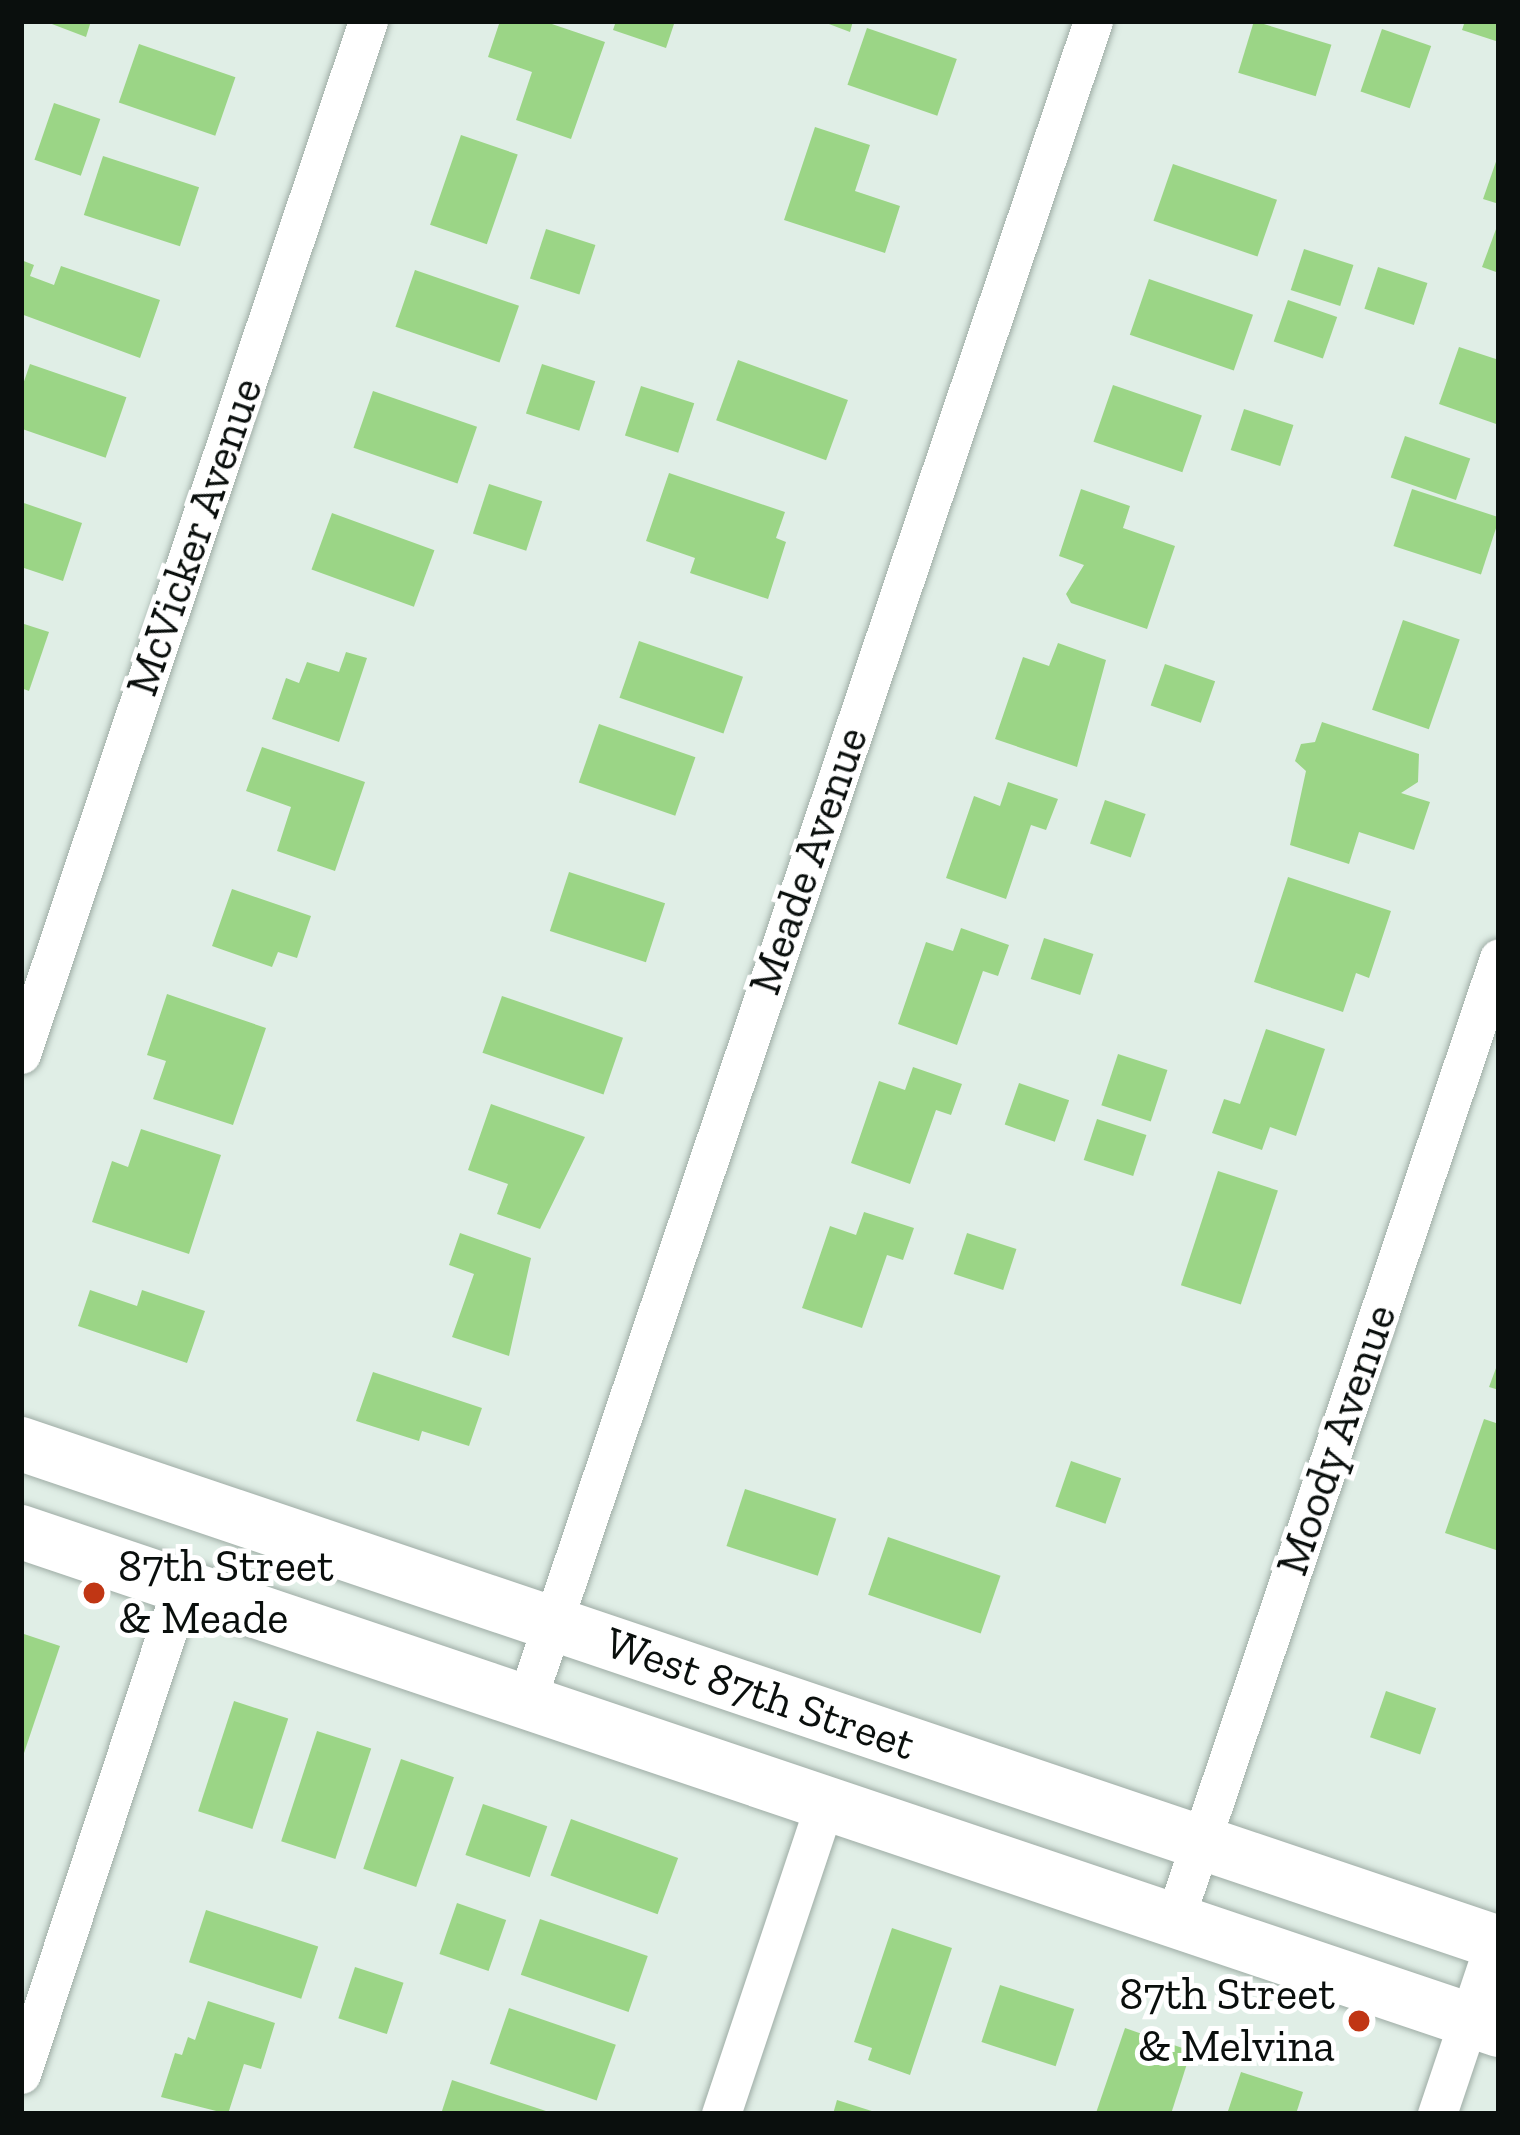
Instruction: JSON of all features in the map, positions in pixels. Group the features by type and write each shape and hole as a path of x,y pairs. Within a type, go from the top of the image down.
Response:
{"main road":[{"name":"West 87th Street","path":"21,1444 1497,1942"},
{"name":"West 87th Street","path":"21,1532 1484,2025"}],"street":[{"name":"McVicker Avenue","path":"21,1054 368,21"},
{"name":"Meade Avenue","path":"526,1702 1093,21"},
{"name":"Moody Avenue","path":"1174,1921 1499,958"},
{"path":"21,2074 182,1586"},
{"path":"721,2114 826,1800"},
{"path":"1437,2114 1484,2025 1497,1942"}],"building":[{"path":"44,21 91,21 86,37"},
{"path":"500,21 543,21 605,42 571,139 516,120 532,72 488,57"},
{"path":"616,21 675,21 666,48 613,30"},
{"path":"821,21 853,21 850,32"},
{"path":"1254,21 1331,45 1316,96 1238,73"},
{"path":"1465,21 1499,21 1499,42 1462,30"},
{"path":"867,28 957,59 937,116 847,85"},
{"path":"1382,29 1431,46 1410,108 1361,91"},
{"path":"139,44 235,77 215,136 119,103"},
{"path":"54,103 100,119 81,176 34,160"},
{"path":"815,127 870,145 855,191 900,206 885,253 784,220"},
{"path":"461,135 518,155 487,244 430,225"},
{"path":"1499,153 1499,204 1483,199"},
{"path":"103,156 199,187 180,246 84,215"},
{"path":"1173,164 1277,200 1257,257 1153,221"},
{"path":"1499,221 1499,273 1482,267"},
{"path":"546,229 595,245 579,295 530,278"},
{"path":"1304,249 1353,265 1340,306 1291,290"},
{"path":"21,260 34,265 30,276 54,285 61,266 160,300 140,358 21,314"},
{"path":"1378,267 1427,283 1414,325 1364,309"},
{"path":"415,270 519,306 499,363 395,327"},
{"path":"1149,279 1253,315 1234,371 1130,335"},
{"path":"1288,300 1337,317 1323,359 1274,342"},
{"path":"1459,347 1499,360 1499,425 1439,404"},
{"path":"738,360 848,400 826,460 716,420"},
{"path":"30,364 126,397 106,458 21,429 21,390"},
{"path":"542,364 595,381 579,431 526,413"},
{"path":"1113,385 1202,416 1182,472 1093,442"},
{"path":"641,386 694,403 678,453 625,435"},
{"path":"373,391 477,427 457,484 353,448"},
{"path":"1244,409 1293,425 1280,466 1231,450"},
{"path":"1405,436 1470,458 1456,500 1391,478"},
{"path":"669,473 785,512 776,538 786,542 768,599 690,573 695,558 646,541"},
{"path":"489,484 542,501 526,551 473,533"},
{"path":"1081,489 1130,506 1123,528 1175,546 1147,629 1071,603 1066,594 1084,565 1059,556"},
{"path":"1412,489 1499,517 1481,574 1393,546"},
{"path":"21,502 82,523 63,581 21,567"},
{"path":"332,513 434,550 414,607 311,569"},
{"path":"1403,620 1460,640 1429,729 1372,710"},
{"path":"21,623 49,632 29,691 21,688"},
{"path":"639,641 743,677 723,734 619,698"},
{"path":"1058,643 1106,660 1077,767 995,739 1023,657 1049,666"},
{"path":"346,652 367,658 339,742 272,719 286,678 299,683 307,662 339,672"},
{"path":"1165,664 1215,681 1201,723 1151,706"},
{"path":"1322,722 1419,754 1418,782 1401,793 1430,802 1414,850 1359,832 1349,864 1290,845 1306,771 1295,761 1301,744 1315,742"},
{"path":"599,724 695,757 675,816 579,783"},
{"path":"262,747 365,782 335,871 277,851 291,807 246,791"},
{"path":"1008,782 1058,799 1046,830 1031,825 1006,899 946,878 974,796 1000,806"},
{"path":"1105,800 1146,814 1131,857 1090,843"},
{"path":"569,872 665,903 646,962 550,931"},
{"path":"1288,877 1391,911 1369,978 1356,973 1343,1012 1254,982"},
{"path":"232,889 311,916 297,958 278,952 272,967 212,946"},
{"path":"961,928 1009,945 998,976 983,971 957,1045 898,1024 926,942 953,951"},
{"path":"1044,938 1093,954 1080,995 1031,979"},
{"path":"167,994 266,1028 233,1125 153,1099 166,1061 147,1055"},
{"path":"502,996 623,1038 603,1094 482,1053"},
{"path":"1266,1029 1325,1049 1296,1136 1270,1127 1262,1150 1212,1133 1224,1099 1240,1104"},
{"path":"1118,1054 1167,1070 1151,1121 1101,1105"},
{"path":"913,1067 962,1084 951,1115 936,1110 910,1184 851,1163 879,1081 905,1090"},
{"path":"1019,1083 1069,1100 1055,1142 1005,1125"},
{"path":"491,1104 585,1137 540,1229 497,1214 508,1184 468,1170"},
{"path":"1097,1119 1146,1135 1133,1176 1084,1160"},
{"path":"141,1129 221,1155 189,1254 92,1222 112,1161 128,1167"},
{"path":"1218,1171 1278,1190 1241,1305 1181,1285"},
{"path":"864,1212 914,1228 903,1260 887,1255 862,1328 802,1308 830,1226 856,1235"},
{"path":"460,1233 531,1258 509,1356 452,1337 474,1274 449,1265"},
{"path":"967,1233 1016,1249 1003,1290 954,1274"},
{"path":"90,1290 137,1306 142,1290 205,1311 187,1363 78,1326"},
{"path":"1499,1360 1499,1390 1489,1387"},
{"path":"373,1372 482,1408 469,1446 422,1431 419,1441 356,1421"},
{"path":"1484,1419 1499,1424 1499,1551 1445,1533"},
{"path":"1071,1461 1121,1478 1105,1524 1055,1506"},
{"path":"745,1489 836,1519 818,1576 726,1546"},
{"path":"888,1537 1001,1576 981,1633 868,1595"},
{"path":"21,1633 60,1646 22,1759 21,1759"},
{"path":"1386,1691 1436,1708 1420,1755 1370,1737"},
{"path":"234,1701 288,1719 252,1829 198,1811"},
{"path":"317,1731 371,1749 335,1859 281,1841"},
{"path":"401,1759 454,1777 416,1887 363,1869"},
{"path":"483,1804 547,1826 530,1877 465,1855"},
{"path":"571,1819 678,1858 658,1914 550,1875"},
{"path":"457,1903 506,1920 489,1971 439,1954"},
{"path":"206,1910 318,1946 301,1999 189,1962"},
{"path":"540,1919 648,1956 629,2012 521,1975"},
{"path":"892,1928 952,1948 910,2075 868,2060 872,2048 854,2042"},
{"path":"355,1967 404,1983 387,2034 338,2018"},
{"path":"1000,1985 1074,2009 1056,2066 981,2042"},
{"path":"208,2001 275,2023 261,2069 244,2064 228,2114 161,2097 175,2053 182,2055 188,2037 195,2040"},
{"path":"509,2008 616,2045 597,2101 490,2064"},
{"path":"1125,2028 1191,2051 1171,2114 1096,2113"},
{"path":"1241,2072 1303,2092 1296,2114 1227,2114"},
{"path":"452,2080 552,2113 552,2114 441,2114"},
{"path":"837,2100 878,2113 878,2114 833,2114"}],"place":[{"name":"87th Street & Meade","path":"94,1593"},
{"name":"87th Street & Melvina","path":"1359,2021"}]}
